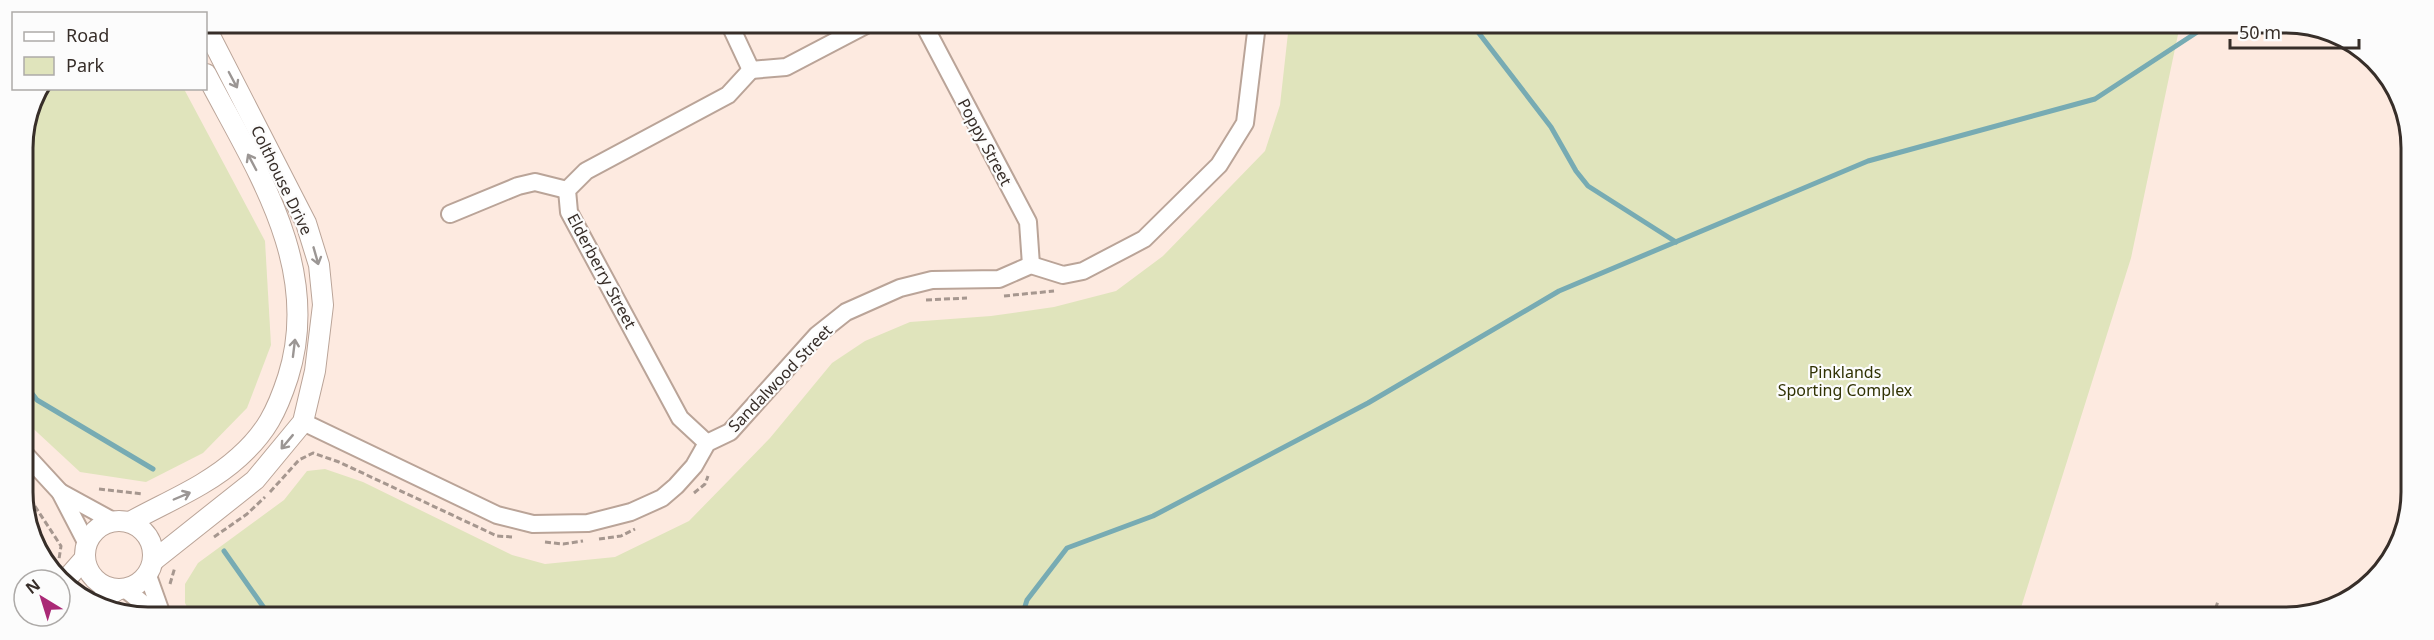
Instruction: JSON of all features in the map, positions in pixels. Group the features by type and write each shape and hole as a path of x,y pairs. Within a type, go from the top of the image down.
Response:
{"street":[{"name":"Colthouse Drive","path":"150,567 255,480 303,422 315,371 323,305 319,265 302,214 209,33"},
{"path":"734,33 751,70 786,67 851,33"},
{"name":"Poppy Street","path":"927,33 1028,222 1031,265"},
{"path":"1031,265 1063,274 1083,271 1134,244 1144,238 1219,165 1245,123 1256,33"},
{"name":"Elderberry Street","path":"707,443 680,418 569,212 567,190 586,171 728,95 751,70"},
{"name":"Colthouse Drive","path":"121,522 200,488 238,458 260,437 277,411 292,363 298,317 296,276 288,241 275,204 207,76"},
{"path":"450,214 518,186 535,182 567,190"},
{"name":"Sandalwood Street","path":"707,443 730,432 818,335 846,312 900,288 932,280 999,279 1031,265"},
{"path":"277,411 497,515 533,524 588,523 631,512 676,486 694,466 707,443"},
{"path":"33,463 60,492 86,551 88,570 106,587 121,589 147,607"},
{"path":"60,492 144,531 152,544 150,567 160,607"},
{"path":"68,568 86,551 97,529 121,522"},
{"path":"105,598 121,589 137,584 150,567"}],"path":[{"path":"99,489 146,494"},
{"path":"34,504 61,546 61,568"},
{"path":"2216,607 2218,601"}],"green space":[{"name":"Pinklands Sporting Complex","path":"1288,33 2178,33 2131,258 2021,607 187,607 185,603 185,584 198,563 284,500 307,471 325,469 363,482 512,555 545,564 615,557 689,521 770,438 832,363 865,341 910,322 991,316 1054,307 1116,291 1163,256 1265,151 1280,105"},
{"path":"49,90 185,90 265,241 271,345 247,408 203,453 146,482 80,472 33,428 33,140 37,118"}],"waterway":[{"path":"1479,33 1551,127 1576,171 1588,186 1676,242"},
{"path":"1025,607 1027,600 1067,548 1153,516 1368,403 1559,291 1868,161 2095,99 2196,33"},
{"path":"33,395 37,400 153,469"},
{"path":"224,551 263,607"}]}
